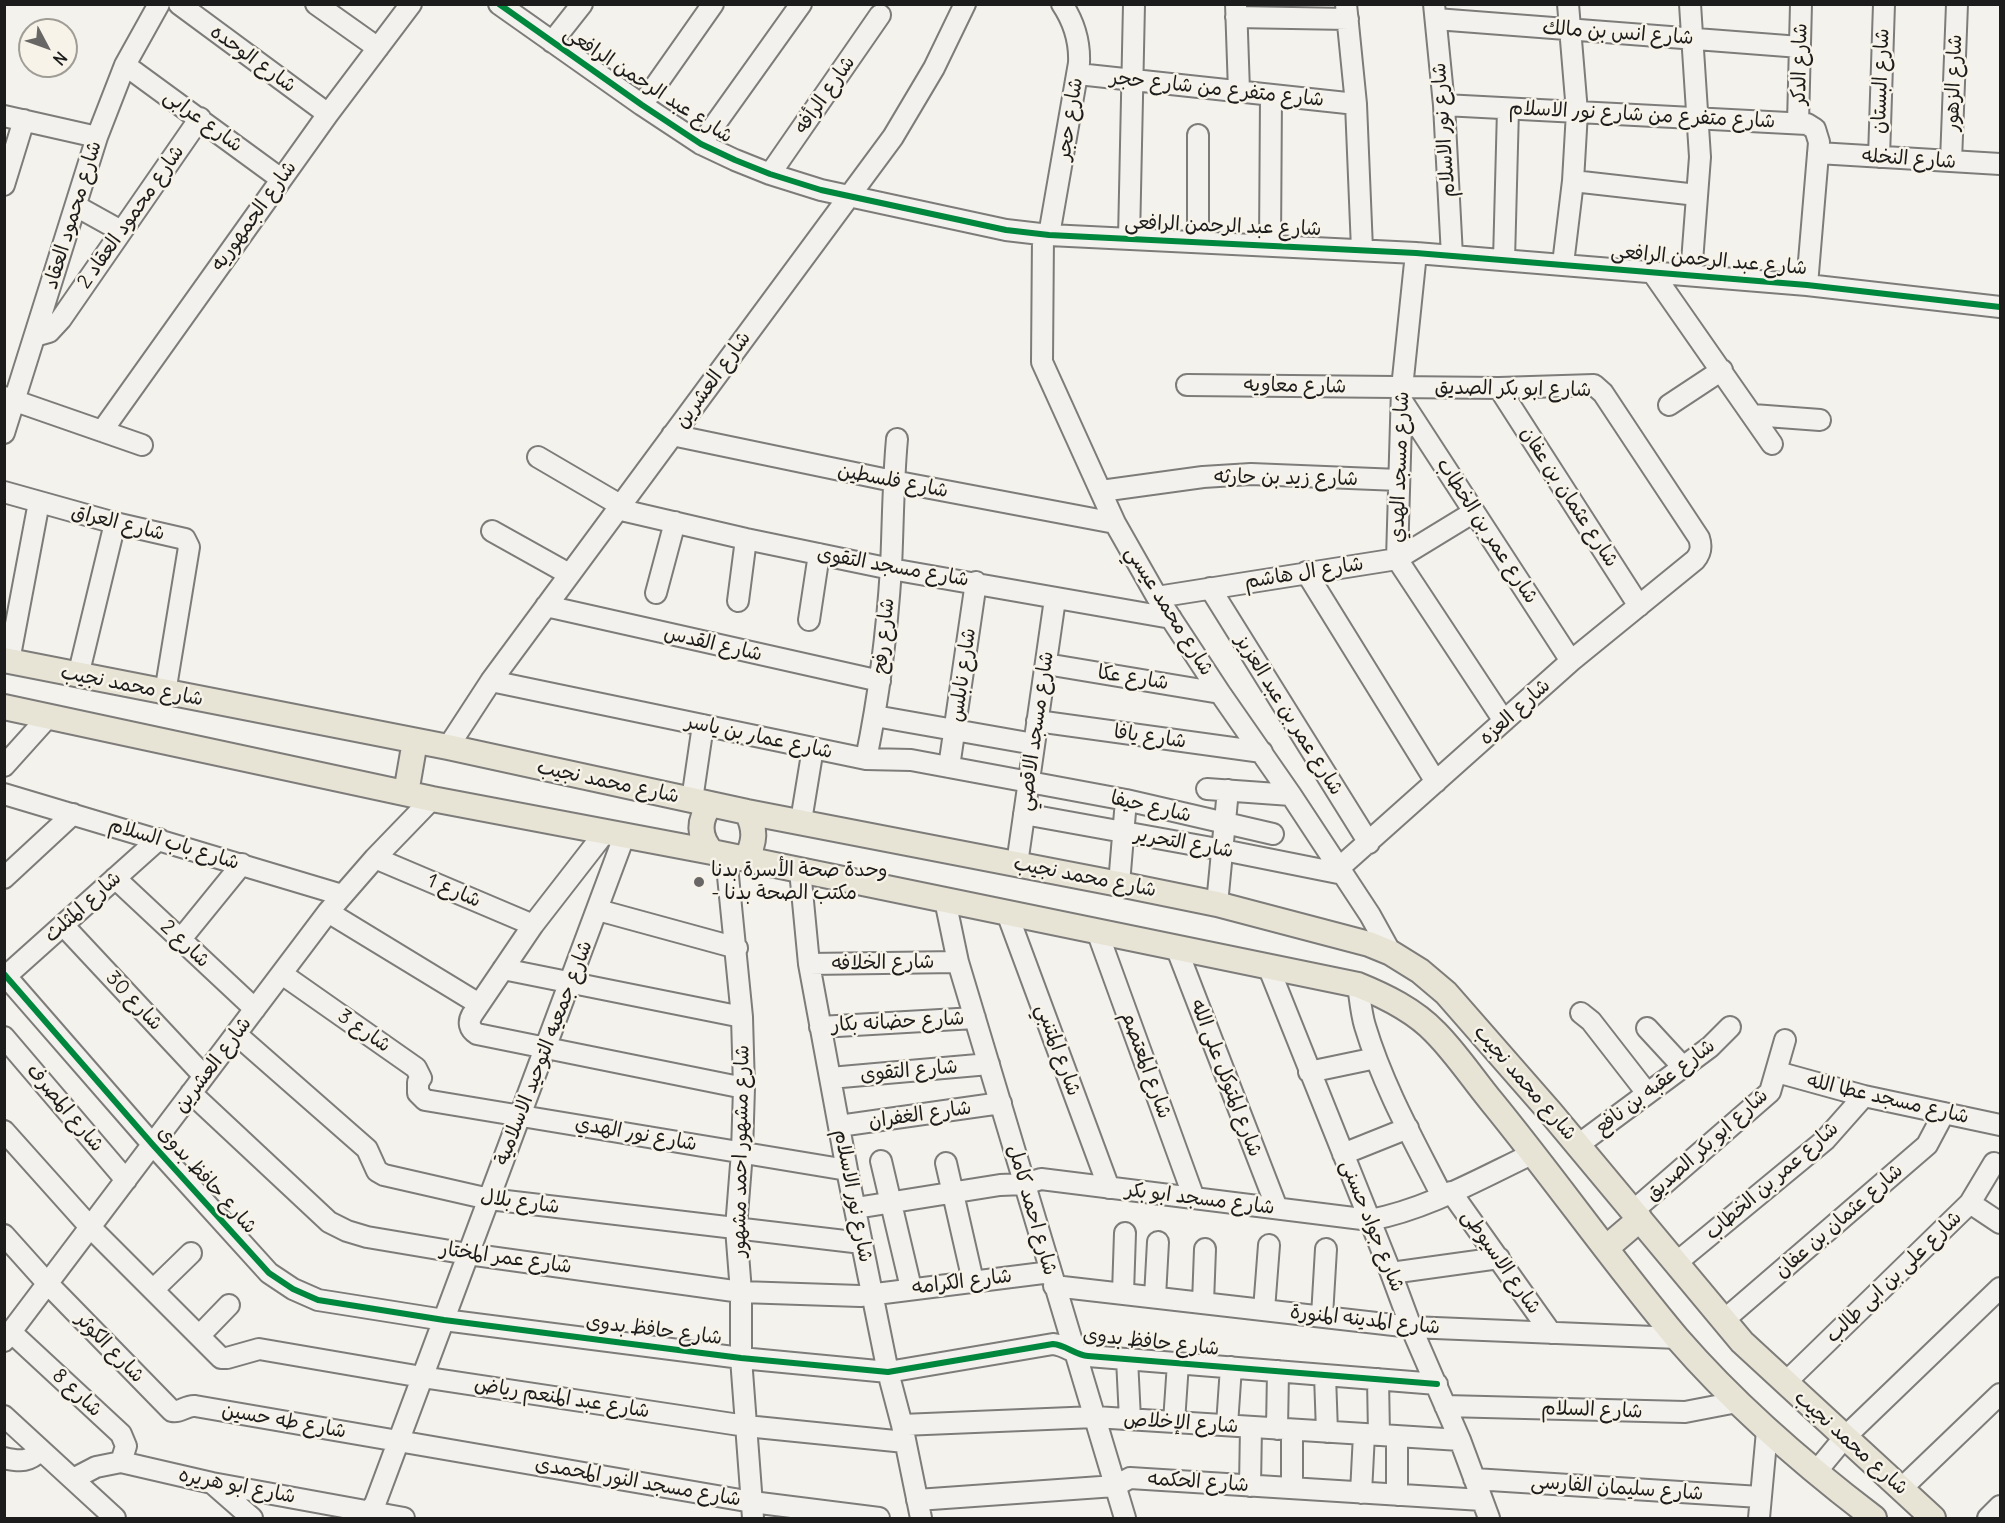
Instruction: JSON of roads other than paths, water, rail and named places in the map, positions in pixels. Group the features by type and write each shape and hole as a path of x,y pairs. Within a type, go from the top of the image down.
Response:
{"main road":[{"name":"شارع محمد نجيب","path":"7,661 448,747 747,812 1217,904 1369,944 1391,953 1420,971 1446,993 1551,1113 1742,1342 1933,1518"},
{"name":"شارع محمد نجيب","path":"4,707 432,799 615,832 1268,966 1358,985 1377,993 1409,1011 1435,1031 1527,1144 1678,1338 1737,1402 1815,1473 1874,1518"},
{"path":"406,793 415,741"},
{"path":"701,802 705,811 700,828 702,837 728,856 752,848 753,824 747,812"},
{"path":"1527,1144 1551,1113"},
{"path":"1606,1248 1637,1215"}],"street":[{"name":"شارع محمود العقاد","path":"4,433 10,398 35,336 97,138 125,65 159,4"},
{"name":"شارع الوحده","path":"179,4 327,114"},
{"path":"316,4 378,48"},
{"name":"شارع الجمهوريه","path":"102,431 327,114 411,4"},
{"name":"شارع عبد الرحمن الرافعى","path":"499,4 642,105 702,144 735,160 813,188 1006,230 1046,235 1362,249 1563,264 1807,285 2001,307"},
{"path":"552,42 582,4"},
{"path":"642,105 713,4"},
{"path":"702,144 801,4"},
{"name":"شارع العشرين","path":"448,747 491,681 569,574 893,137 934,68 964,4"},
{"name":"شارع حجر","path":"1046,235 1078,74 1080,50 1070,16 1062,4"},
{"path":"1129,239 1134,4"},
{"path":"1563,264 1573,181 1577,112 1568,4"},
{"path":"1690,4 1700,157 1691,275"},
{"name":"شارع الدكر","path":"1798,123 1801,4"},
{"name":"شارع البستان","path":"1879,157 1884,4"},
{"name":"شارع الزهور","path":"1951,161 1958,4"},
{"path":"1239,91 1236,11 1347,12 1356,104 1362,249"},
{"name":"شارع انس بن مالك","path":"1435,12 1570,30 1800,46"},
{"name":"شارع نور الاسلام","path":"1435,12 1444,105 1452,256"},
{"name":"شارع الرأفه","path":"770,174 880,15"},
{"name":"شارع عرابى","path":"125,65 281,178"},
{"name":"شارع متفرع من شارع حجر","path":"1078,74 1356,104"},
{"path":"1270,245 1271,95"},
{"name":"شارع متفرع من شارع نور الاسلام","path":"1444,105 1807,124 1815,129 1819,138 1818,153"},
{"path":"1504,260 1508,109"},
{"path":"4,116 97,138"},
{"name":"شارع محمود العقاد 2","path":"35,336 49,332 61,319 200,118"},
{"path":"4,185 24,120"},
{"path":"1198,135 1198,242"},
{"path":"1807,285 1818,153"},
{"name":"شارع النخله","path":"1818,153 2001,164"},
{"path":"1573,181 1697,195"},
{"path":"76,206 121,231"},
{"name":"شارع محمد عيسي","path":"1046,235 1042,362 1115,523 1157,597 1370,915 1391,953"},
{"name":"شارع مسجد الهدي","path":"1416,253 1402,394 1397,559 1504,721"},
{"path":"1652,272 1772,444"},
{"path":"1670,405 1722,370"},
{"name":"شارع معاويه","path":"1188,385 1402,394"},
{"name":"شارع ابو بكر الصديق","path":"1402,394 1594,385 1600,389 1699,538 1701,550 1695,560"},
{"name":"شارع عثمان بن عفان","path":"1499,388 1638,606"},
{"name":"شارع عمر بن الخطاب","path":"1402,394 1474,512 1571,661"},
{"path":"10,398 142,445"},
{"path":"1753,415 1820,420"},
{"name":"شارع فلسطين","path":"672,435 893,481 1115,523"},
{"name":"شارع رفح","path":"866,759 880,681 891,569 893,481 897,439"},
{"name":"شارع مسجد التقوى","path":"538,457 619,507 675,522 891,569 976,582 1055,599 1171,618"},
{"name":"شارع زيد بن حارثه","path":"1101,491 1203,477 1251,474 1399,480"},
{"name":"شارع العراق","path":"4,492 115,524 185,539 188,544 165,693"},
{"path":"7,661 39,502"},
{"name":"شارع ال هاشم","path":"1157,597 1397,559 1474,512"},
{"path":"656,593 675,522"},
{"path":"78,676 115,524"},
{"path":"492,531 569,574"},
{"path":"738,601 746,539"},
{"path":"809,620 819,554"},
{"name":"شارع العزه","path":"1341,871 1368,843 1571,661 1695,560"},
{"path":"1306,572 1436,782"},
{"name":"شارع نابلس","path":"949,767 976,582"},
{"name":"شارع عمر بن عبد العزيز","path":"1210,588 1368,843"},
{"name":"شارع مسجد الاقصي","path":"1017,864 1055,599"},
{"name":"شارع القدس","path":"546,606 880,681"},
{"name":"شارع عكا","path":"1046,664 1220,693"},
{"name":"شارع عمار بن ياسر","path":"491,681 866,759 911,760 1029,782"},
{"path":"4,766 49,716"},
{"path":"874,716 1034,744"},
{"name":"شارع يافا","path":"1037,721 1262,752"},
{"path":"701,802 703,726"},
{"path":"801,821 813,748"},
{"name":"شارع حيفا","path":"1029,782 1126,800 1273,834"},
{"path":"1207,789 1291,795"},
{"path":"1217,904 1228,790"},
{"name":"شارع باب السلام","path":"4,794 342,895"},
{"name":"شارع العشرين","path":"9,1330 48,1284 328,912 375,858 432,799"},
{"path":"1119,884 1126,800"},
{"path":"4,878 73,814"},
{"name":"شارع التحرير","path":"1024,814 1341,871"},
{"path":"615,832 532,925 469,1022 474,1032 744,1088"},
{"name":"شارع جمعيه التوحيد الاسلامية","path":"362,1515 375,1504 397,1440 598,910 615,832"},
{"name":"شارع المثلث","path":"5,975 159,839"},
{"name":"شارع مشهور احمد مشهور","path":"728,856 742,1017 744,1088 736,1228 741,1292 741,1358 753,1510"},
{"name":"شارع 1","path":"375,858 532,925"},
{"path":"181,939 242,864"},
{"name":"شارع نور الاسلام","path":"800,870 809,964 820,1027 888,1372 919,1509"},
{"name":"شارع 2","path":"115,878 255,1009"},
{"name":"شارع احمد كامل","path":"945,900 958,962 1125,1518"},
{"path":"598,910 736,948"},
{"path":"328,912 479,1004"},
{"name":"شارع المتنبي","path":"1007,913 1108,1188"},
{"name":"شارع 30","path":"63,925 204,1076"},
{"name":"شارع المعتصم","path":"1097,931 1194,1198"},
{"name":"شارع المتوكل على الله","path":"1176,947 1277,1208"},
{"name":"شارع الخلافه","path":"809,964 958,962"},
{"name":"شارع جواد حسنى","path":"1268,966 1486,1509"},
{"path":"503,969 742,1017"},
{"name":"شارع 3","path":"282,974 416,1068 421,1078 418,1082 418,1093 425,1100"},
{"name":"شارع حافظ بدوى","path":"5,975 153,1145 269,1273 293,1289 318,1300 444,1320 741,1358 888,1372 1053,1344 1088,1356 1437,1384"},
{"name":"شارع الاسيوطى","path":"1358,985 1364,1024 1376,1058 1408,1128 1447,1194 1499,1257 1551,1333"},
{"path":"1581,1013 1591,1021 1647,1093"},
{"name":"شارع حضانه بكار","path":"820,1027 975,1018"},
{"name":"شارع عقبه بن نافع","path":"1578,1145 1683,1067 1719,1039 1730,1027"},
{"path":"1647,1028 1683,1067"},
{"name":"شارع بلال","path":"236,1034 367,1149 380,1173 489,1199 862,1243"},
{"name":"شارع ابو بكر الصديق","path":"1637,1215 1770,1092 1785,1040"},
{"name":"شارع المصرف","path":"7,1044 126,1180"},
{"path":"1310,1072 1376,1058"},
{"name":"شارع التقوى","path":"830,1078 989,1064"},
{"name":"شارع مسجد عطا الله","path":"1777,1072 1864,1096 2001,1125"},
{"name":"شارع عمر المختار","path":"191,1094 329,1222 367,1237 468,1254 741,1292 860,1296 873,1293"},
{"name":"شارع عمر بن الخطاب","path":"1676,1263 1826,1140 1864,1096"},
{"name":"شارع نور الهدي","path":"425,1100 521,1114 847,1170"},
{"name":"شارع الغفران","path":"839,1126 1000,1103"},
{"name":"شارع عثمان بن عفان","path":"1724,1320 1927,1145 1944,1113"},
{"path":"1343,1154 1408,1128"},
{"path":"4,1131 90,1227 199,1336 229,1305"},
{"name":"شارع مسجد ابو بكر","path":"856,1208 953,1191 1025,1184 1041,1179 1370,1220 1421,1207 1447,1194 1527,1144"},
{"path":"881,1161 911,1288"},
{"path":"946,1163 973,1281"},
{"name":"شارع على بن ابى طالب","path":"1785,1383 1970,1203 1994,1163"},
{"path":"1970,1203 2001,1223"},
{"path":"1122,1293 1125,1233"},
{"name":"شارع الكوثر","path":"4,1236 172,1411"},
{"path":"1155,1297 1158,1242"},
{"path":"1264,1310 1269,1245"},
{"path":"1203,1303 1205,1249"},
{"path":"1322,1316 1326,1249"},
{"path":"153,1290 191,1253"},
{"path":"1391,1273 1499,1257"},
{"name":"شارع الكرامه","path":"873,1293 973,1281 1052,1279"},
{"name":"شارع المدينه المنورة","path":"1052,1279 1122,1293 1411,1327 1678,1338"},
{"path":"1815,1473 1845,1438 2001,1288"},
{"name":"شارع 8","path":"9,1330 121,1434 126,1446 121,1462"},
{"name":"شارع عبد المنعم رياض","path":"199,1336 221,1358 259,1349 422,1377 746,1426 903,1433"},
{"path":"1127,1359 1130,1419"},
{"path":"1174,1422 1178,1363"},
{"path":"1227,1425 1231,1367"},
{"path":"1278,1371 1292,1488"},
{"path":"1325,1375 1327,1432"},
{"path":"1378,1379 1380,1435 1397,1495"},
{"path":"1902,1488 2001,1394"},
{"name":"شارع السلام","path":"1445,1406 1685,1412 1737,1402"},
{"name":"شارع طه حسين","path":"172,1411 195,1406 397,1440"},
{"path":"4,1416 115,1518"},
{"name":"شارع الإخلاص","path":"903,1433 1095,1417 1460,1440"},
{"path":"1250,1486 1251,1427"},
{"path":"1759,1518 1767,1431"},
{"path":"1362,1493 1380,1435"},
{"name":"شارع مسجد النور المحمدى","path":"397,1440 753,1510 879,1518"},
{"path":"4,1458 21,1462 29,1460 41,1450"},
{"name":"شارع ابو هريره","path":"73,1479 96,1467 121,1462 362,1515 404,1518"},
{"name":"شارع الحكمه","path":"919,1509 1115,1486 1130,1478 1397,1495 1486,1509"},
{"name":"شارع سليمان الفارسى","path":"1474,1479 1760,1497"},
{"path":"212,1483 252,1518"},
{"path":"1988,1518 2001,1506"}],"place":[{"name":"وحدة صحة الأسرة بدنا - مكتب الصحة بدنا","path":"699,882"}]}
